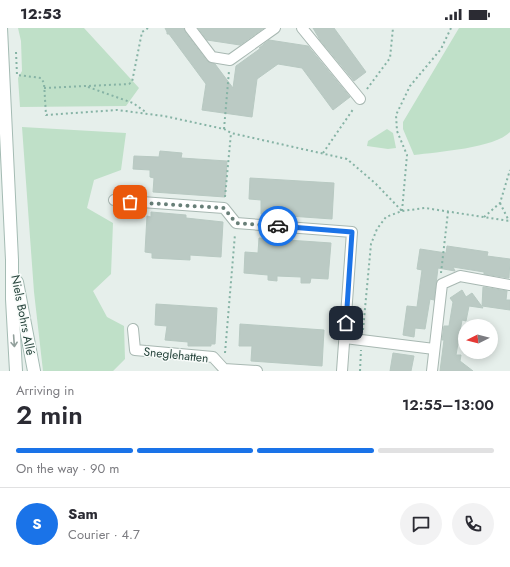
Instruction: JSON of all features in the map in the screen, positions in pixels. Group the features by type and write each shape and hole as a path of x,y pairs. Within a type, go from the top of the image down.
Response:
{"street":[{"name":"Niels Bohrs Allé","path":"1,28 16,371"},
{"path":"190,28 212,57 230,60 275,28"},
{"path":"302,28 360,99"},
{"path":"114,200 224,208 236,223 352,232 342,371"},
{"name":"Niels Bohrs Allé","path":"12,260 34,371"},
{"path":"432,371 442,284 460,276 510,285"},
{"name":"Sneglehatten","path":"134,329 136,350 213,357 224,369 257,371"},
{"path":"345,338 434,349"}],"path":[{"path":"44,88 129,84 132,82 142,32 148,28"},
{"path":"402,211 407,155 397,131 396,115 410,86 441,49 451,28"},
{"path":"16,52 17,75 41,78 44,88 46,115 117,110 164,116 224,129 231,133 347,159 376,184 402,211"},
{"path":"224,129 230,60"},
{"path":"86,86 133,103 148,114"},
{"path":"224,208 231,133"},
{"path":"484,217 500,202 510,170"},
{"path":"500,202 510,221"},
{"path":"360,371 371,244 386,216 402,211 424,208 510,221"},
{"path":"442,284 441,272 448,212"},
{"path":"224,369 236,223"}],"green space":[{"path":"18,28 84,28 139,88 126,106 20,107 18,78 22,71 21,41"},
{"path":"459,28 510,28 510,132 492,142 479,146 414,155 403,129 403,122"},
{"path":"22,127 126,133 121,170 94,180 87,208 113,223 111,274 93,291 107,317 124,326 125,359 113,371 43,371 34,292"},
{"path":"387,129 393,133 396,148 388,149 367,146 368,141"}],"building":[{"path":"165,28 184,28 185,32 207,61 215,64 233,88 236,66 261,48 259,48 269,40 308,46 350,97 333,110 302,68 278,64 257,79 252,117 202,110 206,84 169,34 167,34"},
{"path":"198,28 264,28 240,45 207,40"},
{"path":"313,28 334,28 366,72 354,81 320,40"},
{"path":"160,151 182,153 181,158 227,161 225,197 153,192 154,178 150,177 150,170 133,169 134,156 159,157"},
{"path":"250,178 334,183 332,219 261,214 261,200 249,199"},
{"path":"151,212 186,215 186,218 223,222 221,257 190,255 190,260 152,258 152,253 145,252 147,216 151,217"},
{"path":"259,238 331,243 328,279 311,278 310,283 301,283 301,277 277,276 277,281 268,280 268,275 244,273 245,252 258,253"},
{"path":"447,246 488,252 487,256 510,259 509,278 453,267 455,271 438,268 434,300 430,299 425,329 415,328 414,337 403,335 407,306 417,307 422,270 417,269 420,249 446,253"},
{"path":"483,287 507,291 506,300 510,300 510,310 482,306"},
{"path":"462,290 466,297 472,293 483,308 469,306 466,319 458,319 458,343 456,355 458,355 458,359 460,359 460,361 473,371 440,371 444,340 442,340 444,326 449,326 453,302 450,298"},
{"path":"156,304 217,308 215,344 211,344 211,346 188,346 188,342 165,340 167,326 155,325"},
{"path":"240,324 324,330 322,366 251,361 252,346 239,346"},
{"path":"393,353 414,356 411,371 390,371"}],"way so far":[{"path":"130,202 224,208 236,223 278,226"}],"route":[{"path":"278,226 352,232 346,323"}]}
